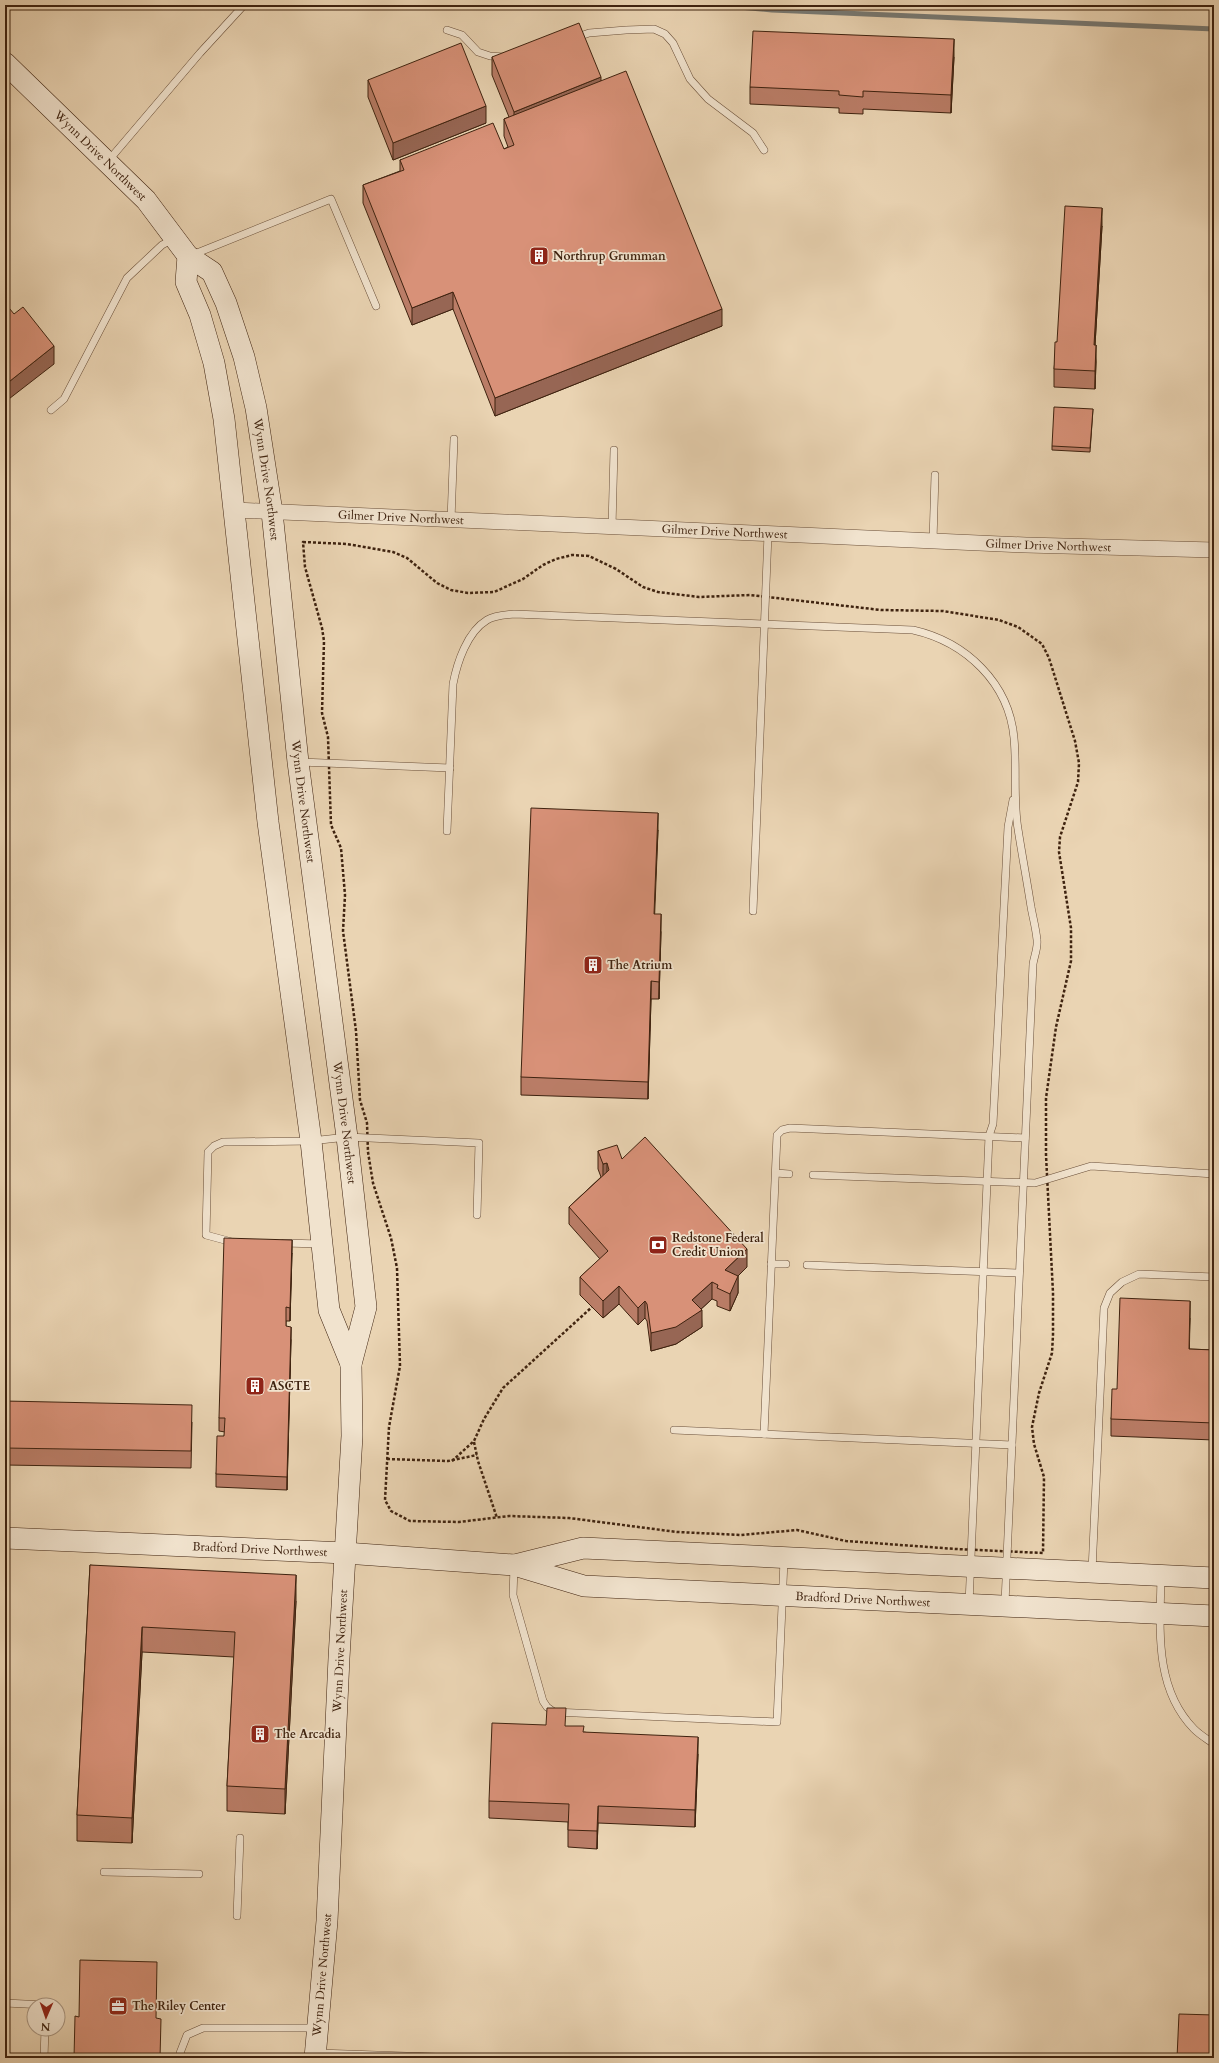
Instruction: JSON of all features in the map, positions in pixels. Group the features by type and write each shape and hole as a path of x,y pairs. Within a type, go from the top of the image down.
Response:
{"street":[{"name":"Wynn Drive Northwest","path":"6,65 146,200 188,256 212,272 226,303 244,357 256,408 272,512 298,762 347,1137 366,1307 351,1364 352,1436 345,1553 328,1921 315,2056"},
{"name":"Wynn Drive Northwest","path":"188,256 186,282 200,315 214,363 224,419 268,822 311,1141 329,1310 351,1364"},
{"name":"Gilmer Drive Northwest","path":"235,510 933,541 1214,550"},
{"name":"Bradford Drive Northwest","path":"5,1538 345,1553 514,1565 584,1586 1214,1616"},
{"name":"Bradford Drive Northwest","path":"514,1565 583,1548 784,1557 1007,1559 1092,1571 1214,1578"}],"lane":[{"path":"107,162 244,5"},
{"path":"447,30 462,35 478,52 490,56 509,57"},
{"path":"567,41 590,34 626,30 654,30 665,34 673,44 690,79 708,99 752,132 764,150"},
{"path":"188,256 331,199 376,306"},
{"path":"51,410 64,399 127,278 162,245 174,238"},
{"path":"451,520 454,439"},
{"path":"612,527 614,450"},
{"path":"933,541 935,476"},
{"path":"753,911 768,534"},
{"path":"447,831 456,672 473,634 489,619 514,614 913,630 941,639 969,656 992,679 1002,694 1009,711 1015,743 1015,788 1018,827 1037,941 1033,964 1005,1606"},
{"path":"298,762 450,768"},
{"path":"969,1604 989,1136 993,1124 1008,826 1015,788"},
{"path":"764,1434 777,1136 782,1130 790,1128 1025,1138"},
{"path":"237,1243 206,1236 208,1152 214,1146 223,1142 311,1141 347,1137 479,1143 477,1215"},
{"path":"813,1175 1023,1183 1047,1181 1091,1166 1214,1174"},
{"path":"776,1173 789,1174"},
{"path":"277,1243 322,1244"},
{"path":"772,1264 786,1264"},
{"path":"807,1265 1020,1273"},
{"path":"1092,1571 1104,1308 1110,1293 1122,1282 1139,1274 1214,1277"},
{"path":"674,1430 1012,1445"},
{"path":"514,1565 513,1595 543,1701 547,1707 554,1712 777,1722 784,1557"},
{"path":"1162,1575 1160,1613 1161,1661 1168,1684 1185,1719 1195,1730 1214,1744"},
{"path":"237,1916 240,1838"},
{"path":"104,1872 199,1874"},
{"path":"5,2003 26,2004"},
{"path":"180,2058 180,2053 187,2035 203,2028 318,2028"},
{"path":"44,2058 45,2037"},
{"path":"315,2056 465,2058"}],"path":[{"path":"303,542 347,544 393,552 407,558 436,583 451,590 468,593 494,592 523,579 543,565 556,559 572,555 589,556 605,562 642,587 658,592 699,597 750,595 881,610 943,611 1000,620 1018,627 1042,644 1050,658 1075,741 1079,762 1078,782 1060,837 1061,872 1071,928 1071,961 1056,1027 1048,1080 1045,1116 1054,1315 1052,1353 1039,1394 1032,1427 1034,1444 1044,1485 1043,1553 1007,1559 971,1558 846,1541 797,1530 741,1535 710,1534 649,1530 569,1518 526,1516 476,1521 410,1521 396,1516 391,1512 385,1500 389,1427 400,1366 397,1268 391,1238 373,1183 367,1123 360,1100 356,1031 343,931 345,895 341,848 331,825 329,763 328,736 322,713 324,641 322,628 305,567 303,542"},
{"path":"452,1461 474,1441 484,1419 503,1388 592,1306"},
{"path":"474,1441 497,1518"},
{"path":"387,1459 452,1461 477,1455"}],"building":[{"path":"579,23 601,77 514,112 492,57"},
{"path":"753,31 954,39 951,95 863,91 863,97 839,95 839,91 750,87"},
{"path":"461,43 486,106 393,143 368,80"},
{"name":"Northrup Grumman","path":"626,71 722,309 495,398 453,292 412,308 363,185 404,170 400,160 493,123 504,149 514,145 504,119"},
{"path":"1065,206 1102,208 1094,345 1096,345 1095,371 1054,369"},
{"path":"5,303 14,314 23,307 54,346 5,385"},
{"path":"1054,407 1093,409 1090,448 1052,446"},
{"name":"The Atrium","path":"531,808 658,813 654,914 661,914 659,982 651,981 648,1082 521,1077"},
{"name":"Redstone Federal Credit Union","path":"645,1137 747,1249 725,1270 738,1276 730,1294 717,1288 718,1285 712,1282 692,1300 702,1310 676,1327 651,1333 647,1304 645,1301 638,1308 619,1286 603,1301 580,1277 608,1251 569,1207 609,1170 607,1163 603,1164 598,1151 617,1145 622,1159"},
{"name":"ASCTE","path":"224,1238 292,1240 290,1308 286,1307 286,1326 291,1327 287,1477 216,1474 217,1436 224,1436 225,1418 219,1418"},
{"path":"1120,1298 1190,1301 1189,1349 1214,1350 1214,1423 1111,1419 1112,1389 1117,1389"},
{"path":"5,1401 192,1405 191,1451 5,1448"},
{"name":"The Arcadia","path":"90,1565 296,1575 285,1789 227,1786 235,1632 142,1627 132,1818 77,1815"},
{"path":"547,1708 566,1708 565,1726 584,1726 583,1732 698,1737 695,1810 598,1806 597,1831 568,1830 569,1804 489,1801 492,1723 546,1725"},
{"name":"The Riley Center","path":"80,1960 157,1962 156,2018 161,2019 160,2058 74,2058 75,2016 79,2017"},
{"path":"1179,2014 1214,2015 1214,2058 1177,2058"}],"waterway":[{"path":"716,5 772,10 1214,29"}],"place":[{"name":"Northrup Grumman","path":"539,256"},
{"name":"The Atrium","path":"593,965"},
{"name":"Redstone Federal Credit Union","path":"658,1245"},
{"name":"ASCTE","path":"255,1386"},
{"name":"The Arcadia","path":"260,1734"},
{"name":"The Riley Center","path":"118,2006"}]}
